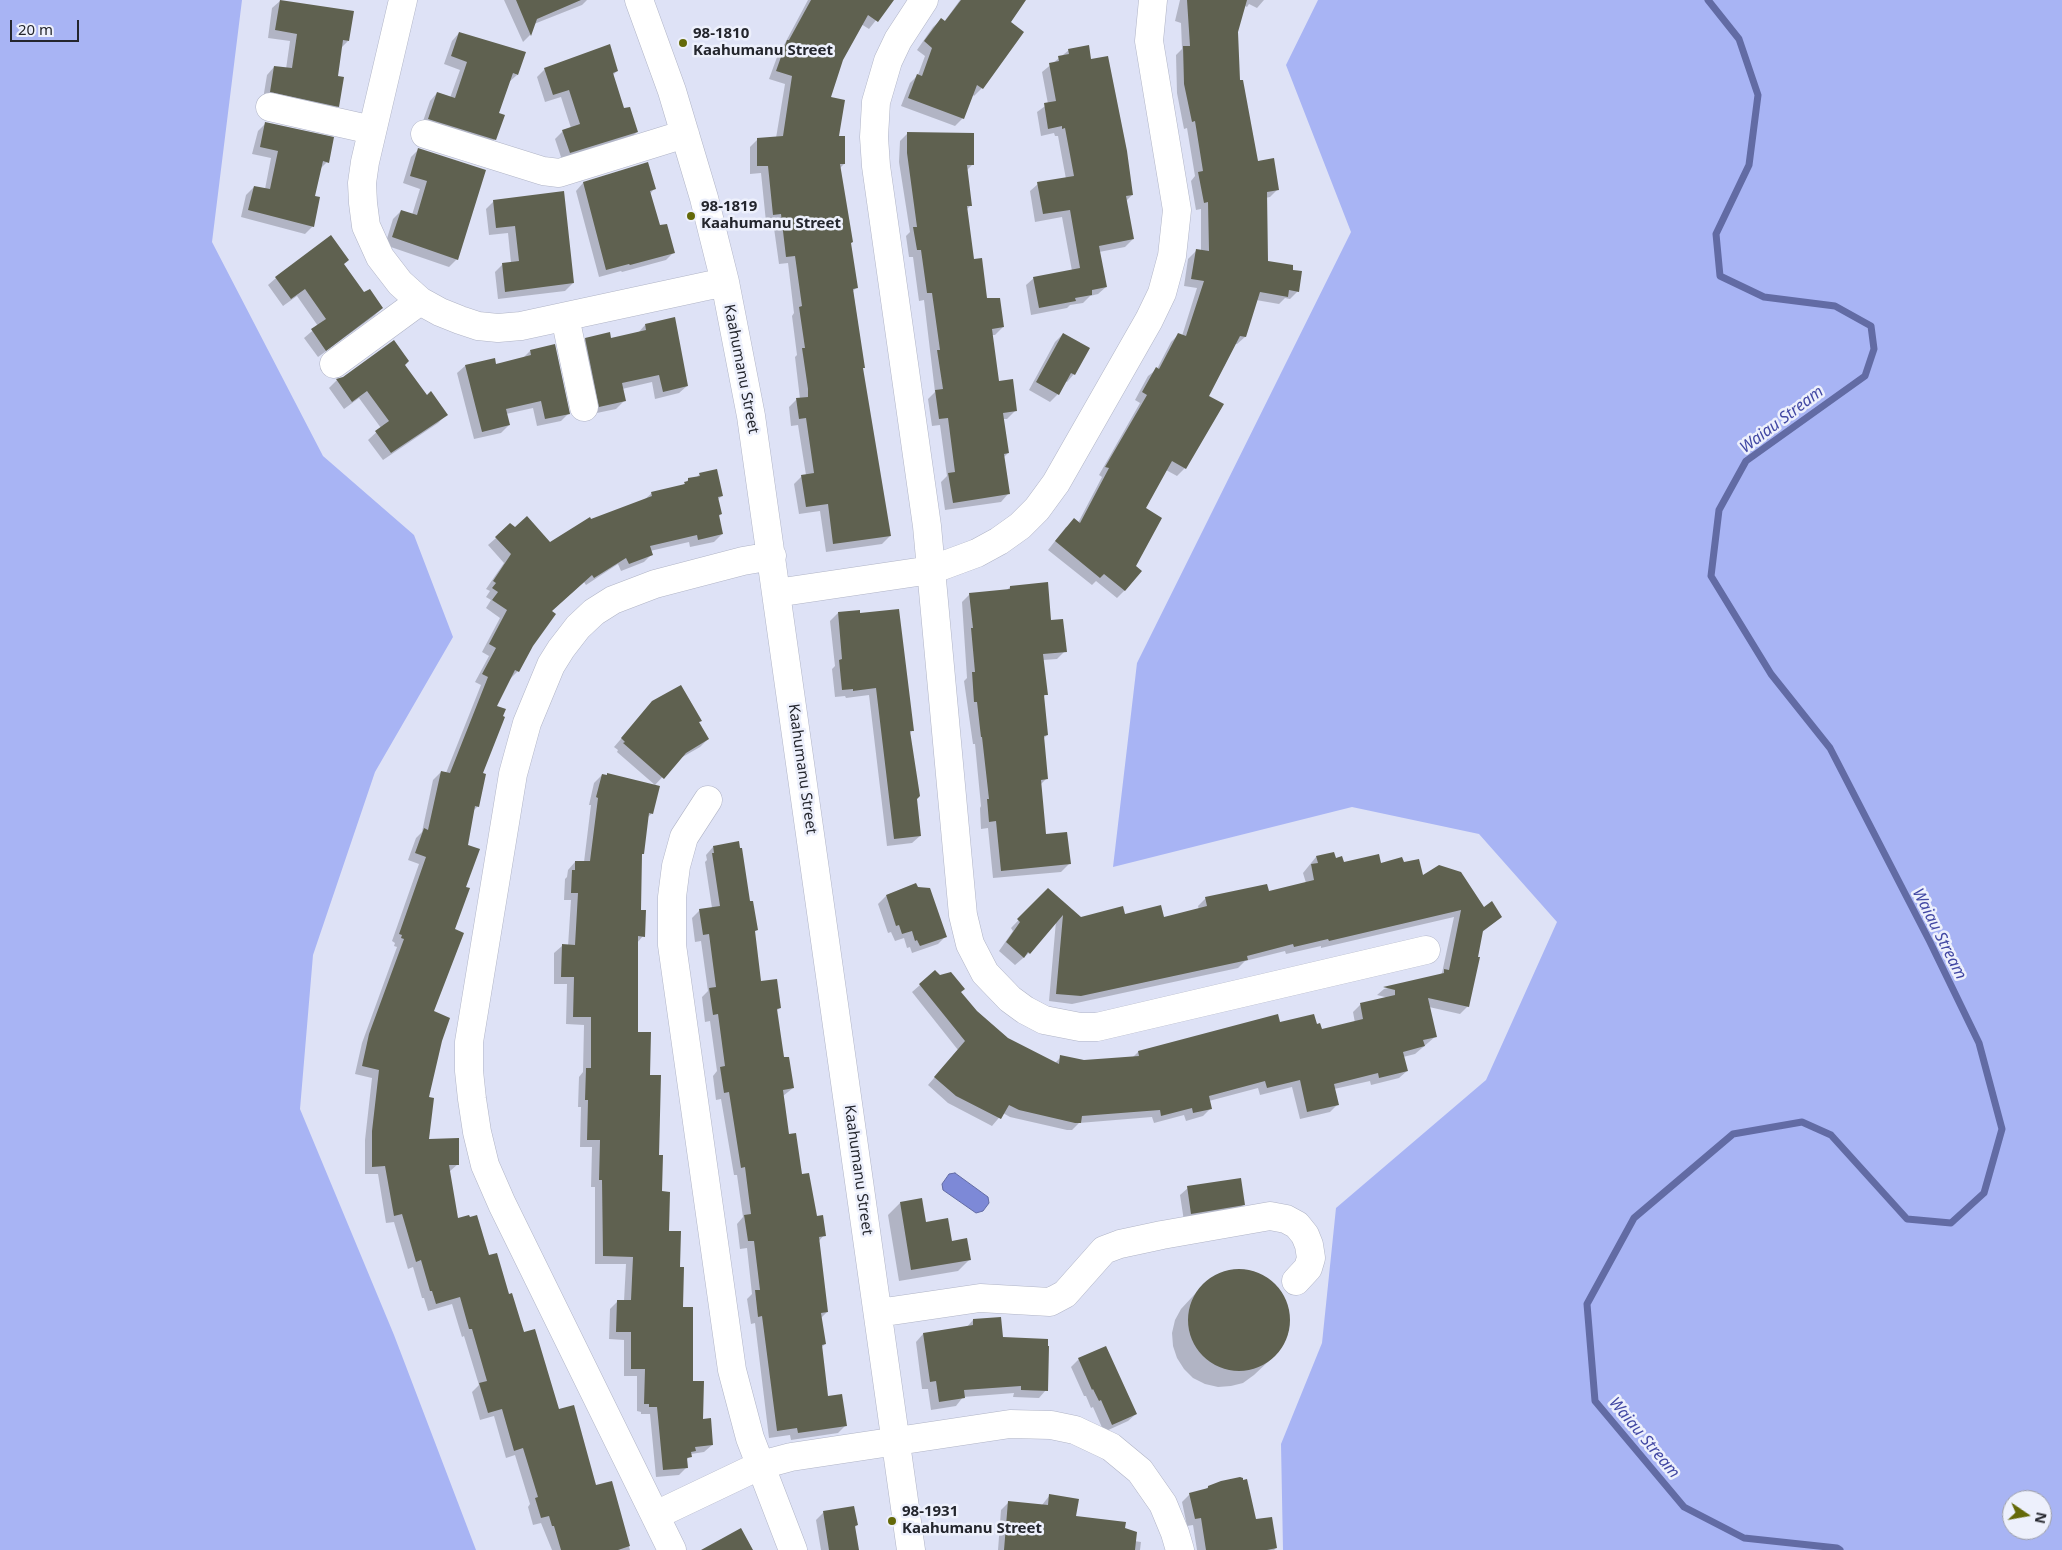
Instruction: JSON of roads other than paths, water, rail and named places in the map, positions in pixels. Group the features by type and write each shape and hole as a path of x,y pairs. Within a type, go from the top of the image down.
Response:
{"street":[{"path":"402,0 372,130 362,183 366,226 380,257 400,283 420,301 460,320 478,326 498,328 521,326 725,282"},
{"name":"Kaahumanu Street","path":"639,0 658,50 704,198 725,282 751,416 911,1550"},
{"path":"924,0 898,40 888,61 876,102 874,137 931,570 963,915 970,944 985,973 1010,999 1044,1020 1080,1027 1097,1027 1426,950"},
{"path":"776,592 931,570 977,553 999,541 1020,526 1056,483 1149,320 1162,293 1172,256 1177,210 1149,41 1153,0"},
{"path":"270,107 372,130"},
{"path":"425,134 543,171 559,173 685,134"},
{"path":"334,364 420,301"},
{"path":"564,317 584,407"},
{"path":"672,1550 502,1204 485,1165 477,1132 469,1071 469,1042 513,774 527,723 551,665 578,627 594,612 620,597 655,584 772,556"},
{"path":"708,800 684,837 676,866 672,897 672,945 732,1370 739,1403 793,1550"},
{"path":"878,1313 980,1298 1050,1302 1065,1294 1104,1250 1120,1244 1162,1235 1270,1216 1286,1219 1297,1225 1305,1235 1311,1258 1308,1268 1296,1281"},
{"path":"656,1515 761,1466 791,1457 1010,1424 1051,1425 1074,1430 1111,1446 1140,1471 1163,1504 1176,1533 1180,1550"}],"waterway":[{"name":"Waiau Stream","path":"1708,0 1739,39 1758,95 1749,165 1716,234 1720,276 1764,297 1835,306 1871,326 1874,349 1865,376 1746,461 1719,510 1711,576 1771,674 1830,748 1930,942 1979,1043 2002,1129 1984,1193 1951,1223 1907,1219 1831,1135 1802,1122 1733,1134 1634,1218 1587,1304 1595,1401 1684,1507 1744,1538 1837,1548 1840,1550"}],"place":[{"name":"98-1810 Kaahumanu Street","path":"683,43"},
{"name":"98-1819 Kaahumanu Street","path":"691,216"},
{"name":"98-1931 Kaahumanu Street","path":"892,1521"}]}
